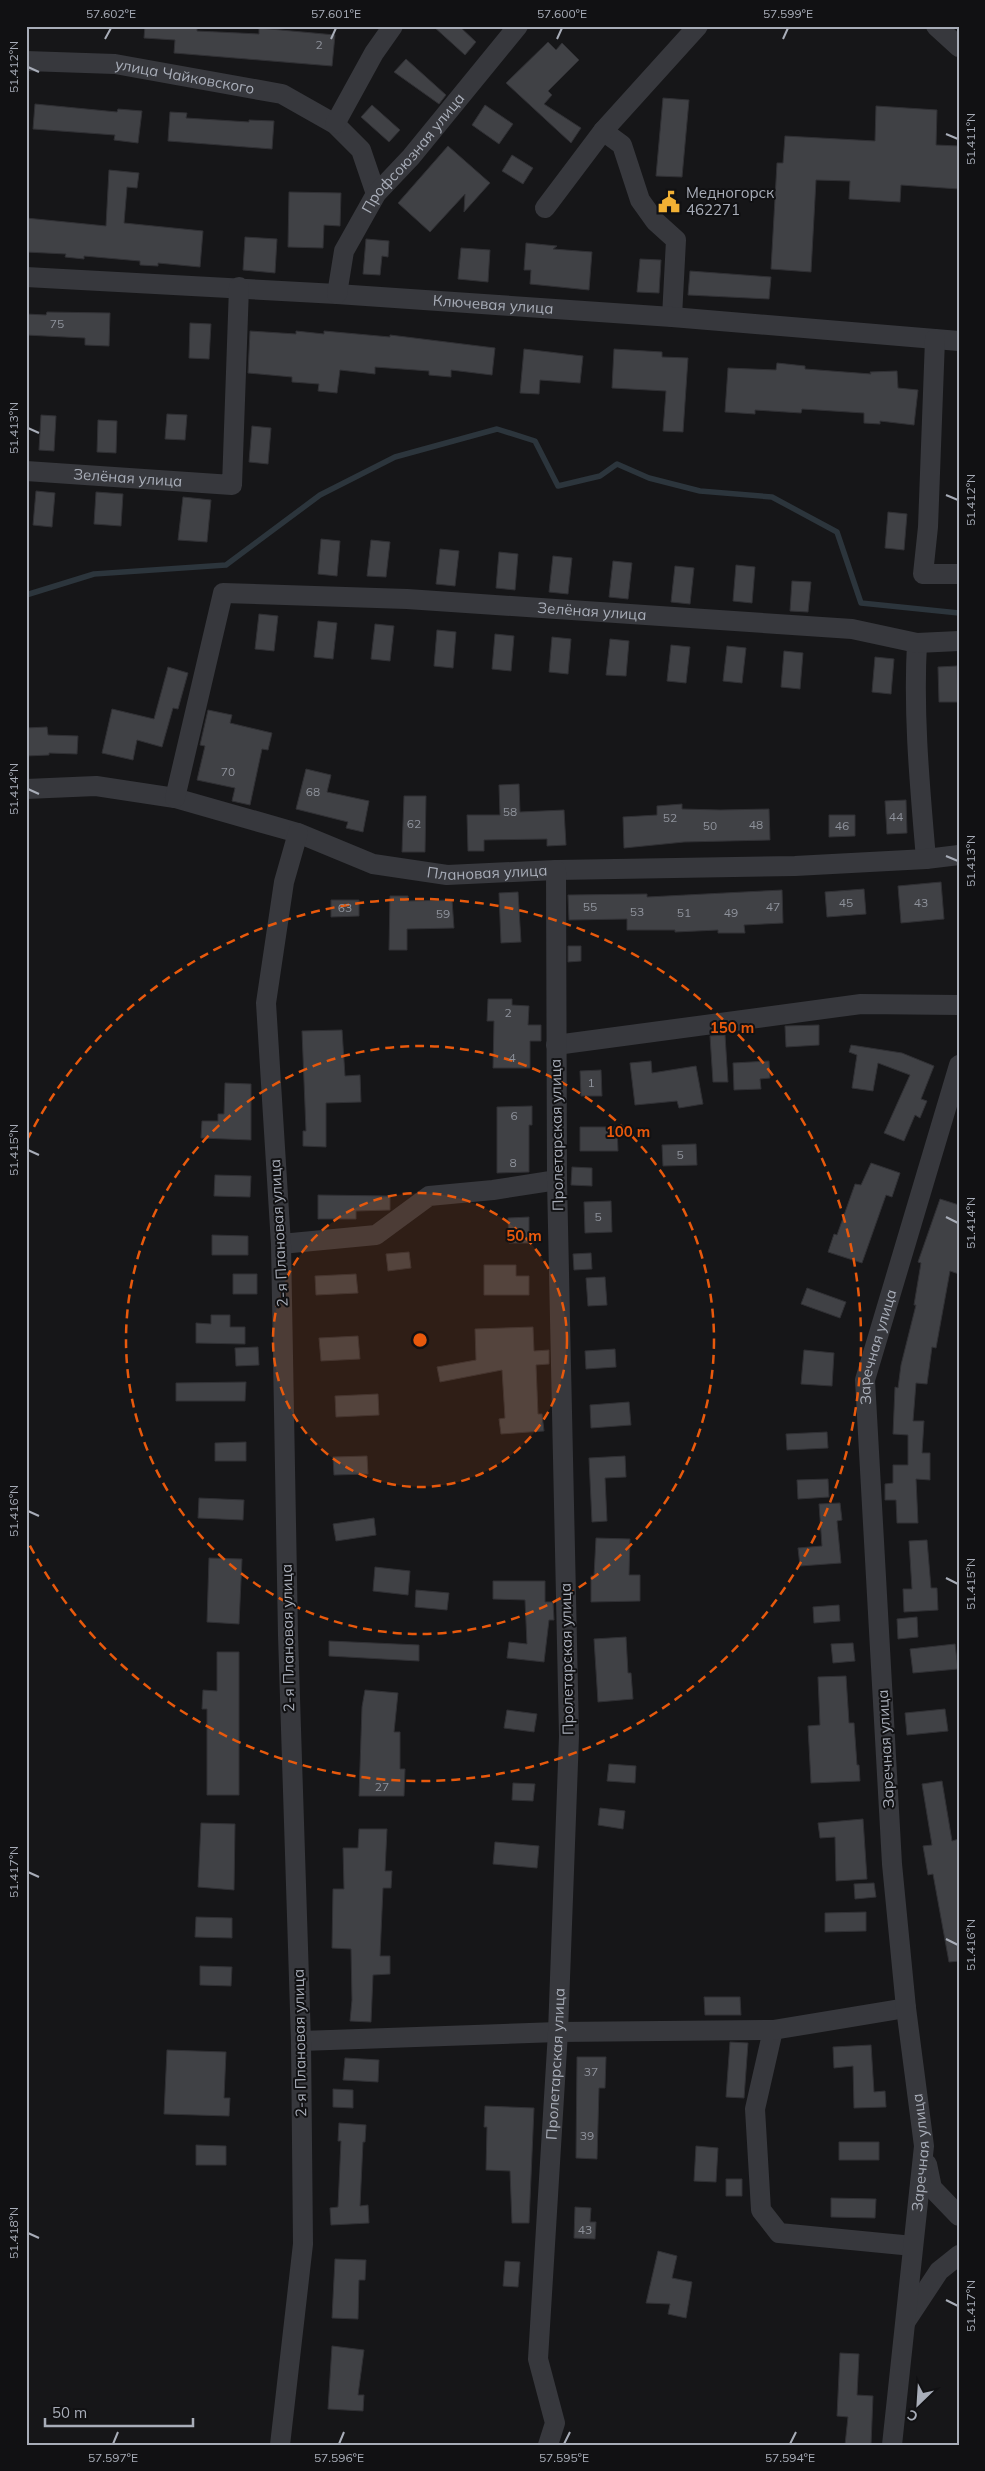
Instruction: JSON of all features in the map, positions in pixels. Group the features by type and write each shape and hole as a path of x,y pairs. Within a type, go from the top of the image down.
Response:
{"street":[{"path":"335,124 374,53 393,26"},
{"name":"Профсоюзная улица","path":"337,294 344,251 376,194 412,157 518,26"},
{"path":"545,208 603,131 698,26"},
{"path":"936,26 959,47"},
{"name":"улица Чайковского","path":"26,61 115,64 282,94 335,124 361,150 376,194"},
{"path":"603,131 622,145 640,200 655,221 676,240 672,317"},
{"name":"Ключевая улица","path":"26,277 337,294 672,317 959,341"},
{"name":"Зелёная улица","path":"26,471 232,485 239,288"},
{"path":"935,339 928,527 923,574 959,574"},
{"name":"Зелёная улица","path":"175,798 222,593 407,599 852,629 917,643 959,641"},
{"path":"917,643 915,698 926,859"},
{"name":"Плановая улица","path":"26,789 96,786 175,798 298,833 374,864 447,875 556,870 794,866 926,859 959,855"},
{"name":"2-я Плановая улица","path":"280,2445 303,2244 301,2041 288,1635 281,1244 266,1003 284,882 298,833"},
{"name":"Пролетарская улица","path":"548,2445 555,2423 538,2359 558,2032 569,1736 557,1180 556,870"},
{"path":"556,1045 861,1004 959,1005"},
{"name":"Заречная улица","path":"892,2445 924,2146 906,2008 892,1864 865,1380 959,1064"},
{"path":"281,1244 376,1235 429,1196 493,1190 557,1180"},
{"path":"301,2041 558,2032 773,2030 906,2008"},
{"path":"773,2030 755,2109 761,2210 779,2233 913,2246"},
{"path":"924,2146 932,2188 959,2216"},
{"path":"904,2324 939,2271 959,2255"}],"building":[{"path":"145,26 197,26 197,31 259,34 259,28 335,35 332,66 174,53 175,40 144,38"},
{"path":"433,26 459,26 476,42 465,55"},
{"path":"548,42 556,50 562,43 579,60 548,91 552,95 544,104 581,128 571,143 506,83"},
{"path":"406,59 446,95 439,104 394,72"},
{"path":"663,98 689,100 682,177 656,176"},
{"path":"35,104 117,112 118,109 142,111 138,143 114,140 115,135 33,129"},
{"path":"372,105 400,130 389,142 361,117"},
{"path":"485,105 513,124 499,144 472,125"},
{"path":"876,106 937,110 936,145 959,146 959,189 901,185 900,202 849,199 850,181 816,180 811,272 771,269 777,163 783,163 785,136 875,141"},
{"path":"170,112 187,113 186,118 249,122 249,120 274,121 272,149 168,141"},
{"path":"448,146 490,183 464,212 465,194 430,232 398,203"},
{"path":"512,155 533,168 523,184 502,171"},
{"path":"109,170 139,173 137,188 127,187 124,223 203,231 200,267 158,263 158,266 140,265 140,261 84,256 84,259 65,257 66,254 26,252 26,218 106,226"},
{"path":"289,192 341,193 340,226 324,225 323,248 288,247"},
{"path":"245,237 277,239 275,273 243,270"},
{"path":"366,239 389,241 388,257 382,256 380,275 363,274"},
{"path":"526,243 557,246 553,249 592,252 589,290 530,284 531,270 524,270"},
{"path":"461,248 490,250 488,282 458,279"},
{"path":"640,259 661,260 659,293 637,292"},
{"path":"690,271 771,277 769,299 688,295"},
{"path":"47,312 110,313 109,346 85,345 85,338 26,335 26,314 46,315"},
{"path":"190,323 211,324 209,359 189,358"},
{"path":"250,331 296,334 296,331 324,334 324,331 390,337 390,335 495,348 492,375 451,370 451,377 429,375 429,371 375,367 375,374 340,370 337,393 318,391 319,384 292,382 292,377 248,373"},
{"path":"524,349 583,356 580,383 540,380 539,394 520,393"},
{"path":"614,349 662,352 662,357 688,358 683,432 663,431 666,391 612,388"},
{"path":"777,363 805,366 805,369 871,374 870,372 897,371 898,388 918,390 914,425 880,421 880,424 864,423 864,413 802,409 801,413 755,410 755,414 725,412 728,368 776,370"},
{"path":"167,414 187,415 185,440 165,439"},
{"path":"41,415 56,416 54,451 39,450"},
{"path":"98,420 117,421 116,453 97,452"},
{"path":"252,426 271,428 268,464 249,462"},
{"path":"36,491 55,493 52,527 33,525"},
{"path":"96,492 123,494 121,526 94,524"},
{"path":"183,497 211,500 207,542 178,540"},
{"path":"888,512 907,514 904,550 885,548"},
{"path":"321,539 340,541 337,576 318,574"},
{"path":"371,540 390,542 386,577 367,576"},
{"path":"440,549 459,551 455,586 436,584"},
{"path":"499,552 518,554 515,590 496,588"},
{"path":"553,556 572,558 568,594 549,592"},
{"path":"613,561 632,563 628,599 609,597"},
{"path":"736,565 755,567 752,603 733,601"},
{"path":"675,566 694,568 690,604 671,602"},
{"path":"792,581 811,582 808,612 790,611"},
{"path":"259,614 278,616 274,651 255,649"},
{"path":"318,621 337,623 333,659 314,657"},
{"path":"375,624 394,626 390,661 371,659"},
{"path":"437,630 456,632 453,668 434,666"},
{"path":"495,634 514,636 511,671 492,669"},
{"path":"552,637 571,639 568,674 549,672"},
{"path":"610,639 629,641 626,676 606,675"},
{"path":"671,645 690,647 686,683 667,681"},
{"path":"727,646 746,648 742,683 723,681"},
{"path":"784,651 803,653 800,689 781,687"},
{"path":"875,657 894,659 891,694 872,692"},
{"path":"957,666 958,702 939,702 938,667"},
{"path":"168,667 188,673 178,709 173,708 162,747 137,740 133,760 102,753 112,709 154,719"},
{"path":"208,710 232,715 230,723 272,733 268,750 262,749 250,805 232,801 235,788 197,780 205,746 200,745"},
{"path":"47,727 48,735 78,736 77,754 49,753 49,755 26,756 26,728"},
{"path":"306,769 331,775 327,792 369,801 363,832 346,828 348,822 296,809"},
{"path":"519,784 520,812 564,810 566,845 547,846 547,839 484,840 484,851 468,851 467,815 500,815 499,785"},
{"path":"404,796 426,796 425,852 402,852"},
{"path":"906,800 907,833 887,834 885,801"},
{"path":"682,804 682,809 769,809 770,840 684,842 624,848 623,817 657,815 657,806"},
{"path":"829,815 855,815 855,836 829,837"},
{"path":"941,882 944,919 901,923 898,886"},
{"path":"864,889 866,914 827,917 825,892"},
{"path":"782,890 783,923 744,925 745,933 718,933 718,930 675,932 675,930 627,930 627,919 569,920 568,895 647,894 647,897"},
{"path":"518,892 521,942 501,943 499,893"},
{"path":"390,896 408,896 408,901 452,900 454,928 407,929 407,950 389,950"},
{"path":"331,900 359,900 359,916 331,917"},
{"path":"568,946 581,946 581,961 568,962"},
{"path":"488,999 512,999 512,1005 529,1006 528,1025 541,1025 541,1041 530,1041 530,1068 493,1068 494,1021 487,1021"},
{"path":"819,1025 819,1045 786,1047 785,1026"},
{"path":"342,1030 345,1076 360,1075 361,1102 326,1103 326,1147 303,1146 303,1131 306,1131 302,1031"},
{"path":"725,1035 728,1082 713,1082 710,1036"},
{"path":"851,1045 902,1053 934,1066 921,1099 927,1101 920,1118 915,1115 904,1141 884,1133 910,1075 878,1063 873,1091 852,1088 857,1055 849,1052"},
{"path":"651,1061 652,1073 696,1066 703,1104 679,1108 677,1101 635,1105 630,1063"},
{"path":"769,1061 770,1078 760,1079 761,1089 734,1090 733,1063"},
{"path":"601,1070 602,1096 581,1096 580,1071"},
{"path":"225,1083 251,1084 251,1140 201,1138 202,1121 218,1121 218,1114 224,1114"},
{"path":"532,1106 532,1125 529,1125 529,1172 497,1173 497,1107"},
{"path":"580,1127 617,1127 618,1151 580,1151"},
{"path":"696,1144 697,1165 663,1166 662,1145"},
{"path":"871,1163 900,1173 892,1197 886,1195 862,1263 828,1252 834,1234 837,1235 855,1184 861,1185"},
{"path":"572,1167 592,1168 592,1186 571,1185"},
{"path":"215,1175 251,1176 250,1197 214,1196"},
{"path":"318,1195 390,1196 390,1210 356,1211 356,1219 318,1219"},
{"path":"940,1199 959,1205 959,1274 950,1271 936,1348 932,1347 927,1384 916,1383 913,1421 924,1421 922,1453 930,1453 930,1480 916,1479 918,1523 897,1523 896,1500 885,1500 885,1484 893,1483 893,1465 908,1465 908,1435 893,1434 895,1387 898,1388 901,1365 916,1305 914,1305 921,1263 918,1262"},
{"path":"611,1201 612,1232 585,1233 584,1202"},
{"path":"529,1217 529,1243 509,1243 508,1218"},
{"path":"212,1235 248,1236 248,1255 212,1255"},
{"path":"409,1252 411,1268 388,1271 386,1254"},
{"path":"591,1253 592,1269 574,1270 573,1254"},
{"path":"484,1265 516,1265 516,1276 529,1276 529,1295 484,1295"},
{"path":"233,1274 257,1274 257,1294 233,1294"},
{"path":"356,1274 358,1293 316,1295 315,1276"},
{"path":"605,1277 607,1305 588,1306 586,1278"},
{"path":"807,1288 846,1302 840,1318 801,1304"},
{"path":"211,1315 230,1315 230,1327 245,1327 245,1344 196,1343 196,1323 211,1324"},
{"path":"533,1327 534,1351 549,1350 549,1364 536,1365 538,1414 542,1414 544,1431 501,1434 499,1419 505,1418 502,1370 440,1382 437,1367 476,1360 475,1329"},
{"path":"358,1336 360,1359 321,1361 319,1338"},
{"path":"258,1347 259,1365 236,1366 235,1348"},
{"path":"615,1349 616,1367 586,1369 585,1351"},
{"path":"804,1350 834,1353 832,1386 801,1384"},
{"path":"246,1382 245,1401 176,1401 176,1383"},
{"path":"378,1394 379,1415 336,1417 335,1396"},
{"path":"629,1402 631,1425 591,1428 590,1405"},
{"path":"827,1432 828,1448 787,1450 786,1434"},
{"path":"246,1442 246,1461 215,1461 215,1443"},
{"path":"367,1456 368,1474 334,1475 333,1457"},
{"path":"625,1456 626,1477 605,1478 607,1521 592,1522 589,1458"},
{"path":"828,1479 829,1497 798,1499 797,1480"},
{"path":"199,1498 244,1500 243,1520 198,1518"},
{"path":"840,1503 842,1520 837,1521 841,1563 800,1566 798,1548 822,1546 819,1504"},
{"path":"374,1518 376,1535 336,1541 333,1524"},
{"path":"596,1538 630,1539 629,1575 640,1575 640,1601 591,1602 591,1576 594,1576"},
{"path":"927,1540 931,1588 937,1588 938,1610 904,1612 903,1589 912,1589 909,1541"},
{"path":"209,1558 242,1559 239,1624 207,1622"},
{"path":"375,1567 410,1571 408,1595 373,1591"},
{"path":"493,1581 545,1581 545,1602 553,1602 554,1620 549,1620 544,1662 507,1658 509,1642 527,1644 525,1600 493,1599"},
{"path":"416,1590 449,1593 447,1610 415,1607"},
{"path":"839,1605 840,1621 814,1623 813,1607"},
{"path":"917,1617 918,1637 898,1639 897,1619"},
{"path":"626,1637 628,1673 631,1673 633,1699 598,1702 594,1639"},
{"path":"329,1641 419,1645 419,1661 329,1656"},
{"path":"853,1643 855,1661 833,1663 831,1644"},
{"path":"955,1644 958,1669 913,1673 910,1649"},
{"path":"217,1652 239,1652 239,1795 207,1795 207,1709 202,1709 203,1690 217,1691"},
{"path":"846,1676 849,1723 854,1723 860,1781 811,1783 808,1726 820,1725 818,1677"},
{"path":"365,1690 398,1693 394,1732 400,1732 400,1769 405,1769 404,1796 359,1796 362,1707"},
{"path":"945,1709 948,1731 907,1735 905,1713"},
{"path":"507,1710 537,1714 534,1732 504,1728"},
{"path":"609,1764 636,1766 635,1783 607,1781"},
{"path":"942,1781 952,1841 959,1839 959,1961 949,1962 933,1874 928,1875 923,1846 932,1845 922,1784"},
{"path":"513,1783 535,1784 533,1801 512,1800"},
{"path":"600,1808 625,1811 623,1829 598,1825"},
{"path":"863,1819 867,1879 836,1881 835,1837 820,1838 818,1823"},
{"path":"201,1823 235,1824 234,1890 198,1887"},
{"path":"359,1829 387,1829 385,1871 392,1871 391,1888 383,1888 380,1956 390,1956 390,1974 373,1975 371,2022 350,2021 352,2000 351,1949 332,1948 333,1889 344,1889 343,1848 358,1848"},
{"path":"495,1842 539,1846 537,1868 493,1864"},
{"path":"874,1883 876,1897 855,1899 854,1884"},
{"path":"866,1912 866,1931 825,1932 825,1913"},
{"path":"196,1917 232,1918 232,1938 195,1937"},
{"path":"200,1966 232,1967 231,1986 200,1985"},
{"path":"704,1997 740,1997 741,2015 705,2015"},
{"path":"730,2042 748,2043 744,2098 726,2097"},
{"path":"871,2045 874,2092 885,2091 886,2107 854,2108 853,2066 834,2068 833,2047"},
{"path":"167,2050 226,2052 224,2098 230,2098 229,2116 164,2114"},
{"path":"577,2057 606,2057 605,2088 599,2088 597,2159 576,2158"},
{"path":"345,2058 379,2060 378,2082 343,2080"},
{"path":"333,2089 353,2090 353,2108 333,2107"},
{"path":"485,2106 534,2108 529,2223 512,2223 510,2171 486,2170 487,2127 484,2127"},
{"path":"339,2123 366,2125 365,2142 363,2142 360,2206 368,2205 369,2223 331,2225 330,2208 338,2207 341,2141 338,2141"},
{"path":"839,2142 879,2142 879,2160 839,2160"},
{"path":"196,2145 226,2146 226,2165 196,2165"},
{"path":"696,2146 718,2148 716,2182 694,2181"},
{"path":"726,2179 742,2179 742,2196 726,2196"},
{"path":"831,2198 876,2199 875,2218 831,2217"},
{"path":"575,2207 591,2208 590,2222 596,2222 595,2239 574,2238"},
{"path":"658,2251 677,2256 672,2278 692,2282 686,2318 668,2314 670,2304 646,2303"},
{"path":"335,2259 366,2260 365,2280 359,2280 358,2319 332,2318"},
{"path":"505,2261 520,2262 518,2287 503,2286"},
{"path":"332,2346 364,2350 358,2395 364,2395 363,2411 328,2409"},
{"path":"840,2353 859,2354 857,2395 873,2396 871,2445 845,2445 848,2417 837,2416"}],"waterway":[{"path":"26,595 94,574 226,565 320,495 395,457 497,429 535,441 558,486 600,476 617,464 649,478 700,491 772,497 837,532 861,603 959,613"}],"place":[{"name":"Медногорск 462271","path":"669,202"}]}
